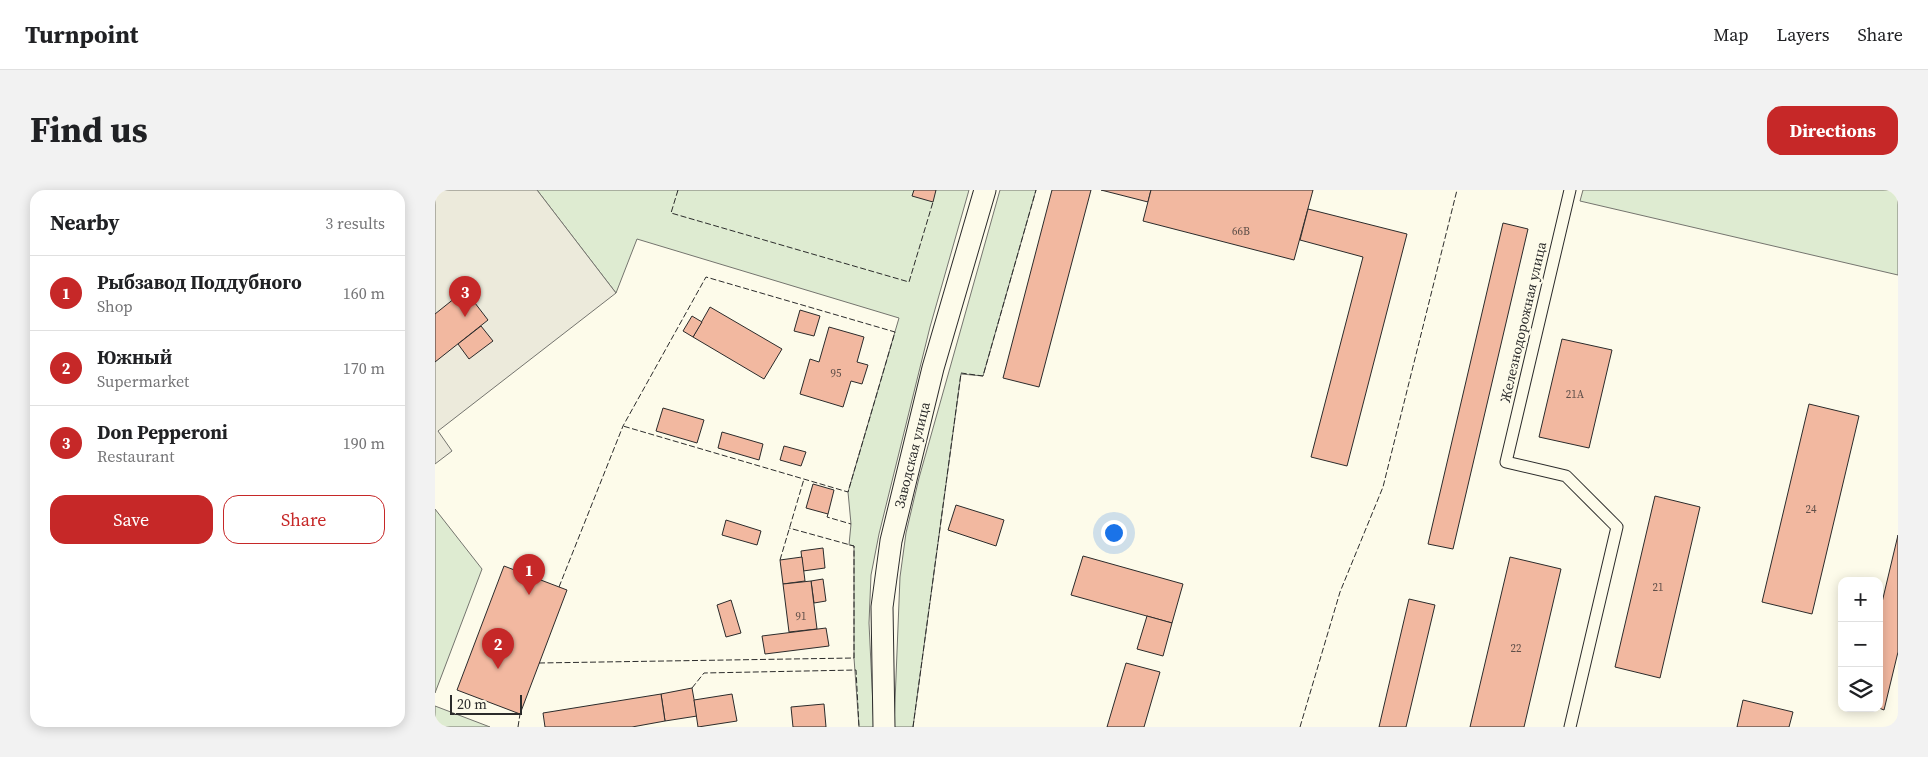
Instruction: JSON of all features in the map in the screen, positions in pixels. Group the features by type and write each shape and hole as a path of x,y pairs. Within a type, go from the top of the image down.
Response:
{"street":[{"name":"Заводская улица","path":"885,727 882,607 891,541 933,368 985,190"}],"lane":[{"name":"Железнодорожная улица","path":"1569,190 1506,462 1566,476 1617,528 1570,727"}],"green space":[{"path":"537,190 969,190 930,327 879,534 871,575 869,623 874,727 859,727 854,658 854,546 849,545 851,524 848,492 899,318 637,239 616,293"},
{"path":"1000,190 1036,190 983,376 961,374 913,727 894,727 900,577 906,533 919,478"},
{"path":"1583,190 1898,190 1898,275 1580,201"},
{"path":"435,509 482,569 435,693"},
{"path":"435,706 490,727 435,727"}],"shaded area":[{"path":"435,190 537,190 616,293 438,431 452,451 435,464"}],"building":[{"path":"914,190 936,190 933,202 912,196"},
{"path":"1052,190 1091,190 1039,387 1003,378"},
{"path":"1101,190 1151,190 1148,202"},
{"path":"1151,190 1313,190 1294,260 1143,221"},
{"path":"1308,209 1407,234 1347,466 1311,457 1363,257 1300,240"},
{"path":"1503,223 1528,229 1453,549 1428,544"},
{"path":"465,290 488,320 435,362 435,314"},
{"path":"710,307 782,349 764,379 693,337"},
{"path":"800,310 820,316 814,336 794,331"},
{"path":"692,316 702,322 693,337 683,331"},
{"path":"481,326 493,341 469,359 458,344"},
{"path":"829,327 864,337 857,362 868,365 862,384 851,381 843,407 800,394 810,359 819,362"},
{"path":"1562,339 1612,350 1589,448 1539,437"},
{"path":"1809,404 1859,416 1812,614 1762,602"},
{"path":"663,408 704,420 697,443 656,431"},
{"path":"722,432 763,444 759,460 718,448"},
{"path":"784,446 806,452 801,466 780,460"},
{"path":"813,484 834,490 828,514 806,508"},
{"path":"1655,496 1700,507 1660,678 1615,667"},
{"path":"956,505 1004,520 996,546 948,530"},
{"path":"726,520 761,531 757,545 722,535"},
{"path":"1898,535 1898,652 1884,710 1883,710 1883,598"},
{"path":"823,548 825,568 803,571 801,551"},
{"path":"1083,556 1183,584 1172,623 1071,595"},
{"path":"802,557 805,581 783,584 780,560"},
{"path":"1510,557 1561,569 1524,727 1470,727"},
{"path":"504,566 567,590 520,714 457,690"},
{"path":"823,579 826,601 814,603 811,581"},
{"path":"811,581 817,629 789,632 783,584"},
{"path":"1409,599 1435,605 1406,727 1379,727"},
{"path":"731,600 741,633 726,637 717,605"},
{"path":"1147,616 1172,623 1163,656 1137,649"},
{"path":"826,628 829,646 765,654 762,636"},
{"path":"1126,663 1160,672 1144,727 1107,727"},
{"path":"692,688 697,716 665,721 661,694"},
{"path":"661,694 665,721 632,727 545,727 543,713"},
{"path":"732,694 737,721 698,727 694,700"},
{"path":"1743,700 1793,712 1789,727 1737,727"},
{"path":"824,704 826,727 793,727 791,707"}],"fence":[{"path":"678,190 671,213 909,282 933,202"},
{"path":"913,727 961,373 983,376 1036,190"},
{"path":"1300,727 1340,592 1383,487 1457,190"},
{"path":"559,587 623,426 706,277 895,332 848,492 623,426"},
{"path":"780,560 804,479"},
{"path":"828,514 827,517 851,524"},
{"path":"539,663 854,658 854,546 789,528"},
{"path":"692,688 704,673 856,670 859,727"},
{"path":"518,727 520,714"}],"place":[{"name":"Don Pepperoni","path":"465,317"},
{"name":"Рыбзавод Поддубного","path":"529,595"},
{"name":"Южный","path":"498,669"}]}
